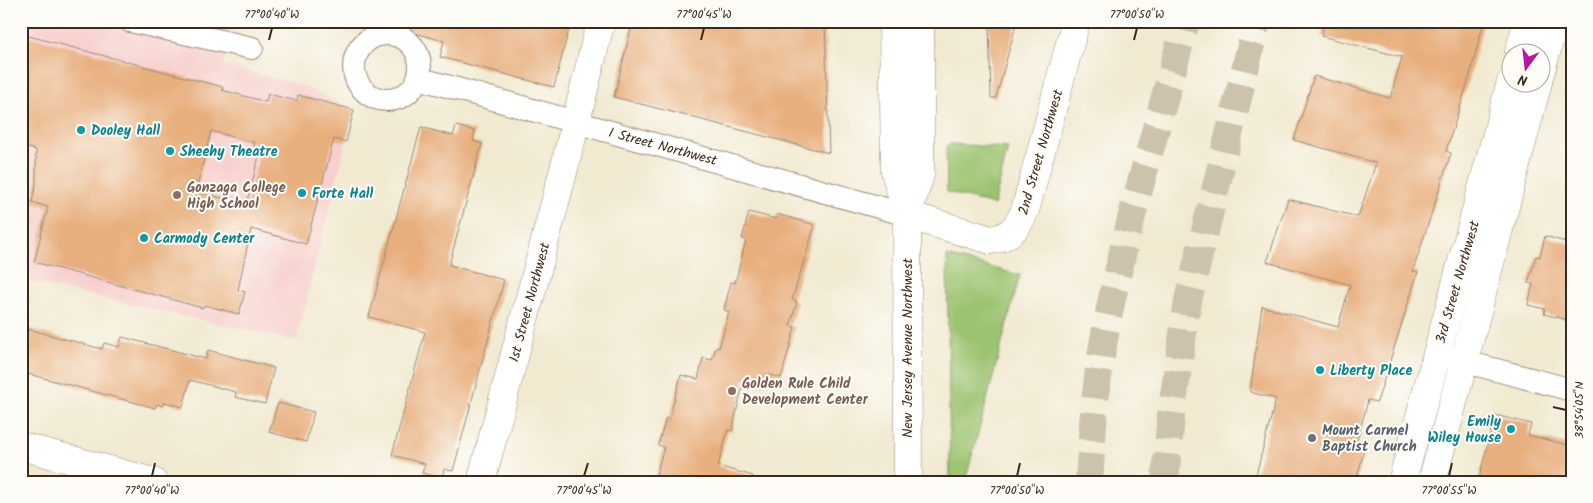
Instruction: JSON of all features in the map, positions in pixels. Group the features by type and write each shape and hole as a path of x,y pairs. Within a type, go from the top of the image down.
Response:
{"street":[{"path":"130,21 252,48"},
{"name":"1st Street Northwest","path":"481,482 601,21"},
{"name":"New Jersey Avenue Northwest","path":"893,21 895,171 907,215 908,482"},
{"name":"New Jersey Avenue Northwest","path":"907,215 920,175 920,21"},
{"name":"2nd Street Northwest","path":"907,215 991,240 1005,237 1016,228 1026,207 1076,21"},
{"path":"1522,42 1528,21"},
{"path":"1548,42 1554,21"},
{"name":"I Street Northwest","path":"418,78 907,215"},
{"name":"3rd Street Northwest","path":"1402,482 1508,92"},
{"name":"3rd Street Northwest","path":"1432,482 1535,92"},
{"path":"1436,354 1572,390"},
{"path":"21,446 153,482"}],"shaded area":[{"name":"Gonzaga College High School","path":"21,21 235,21 223,65 303,86 354,110 296,341 21,280"}],"green space":[{"path":"951,144 1008,148 994,205 947,192 946,147"},
{"path":"947,256 1020,275 965,482 950,478"}],"building":[{"path":"394,21 571,21 554,87 440,57 444,41 393,27"},
{"path":"633,21 825,21 829,153 614,97"},
{"path":"989,21 1017,21 996,98 991,98"},
{"path":"1325,21 1484,21 1470,75 1446,151 1451,153 1413,271 1418,272 1377,402 1368,400 1356,445 1365,447 1356,482 1254,482 1276,399 1250,392 1262,306 1338,327 1350,285 1267,262 1288,199 1358,217 1376,163 1294,140 1314,76 1390,98 1402,57 1321,36"},
{"name":"Gonzaga College High School","path":"21,34 223,87 222,90 266,102 268,94 297,101 298,95 354,110 346,142 334,139 306,244 251,229 238,290 245,292 239,314 204,305 203,308 34,262 48,207 32,202 36,184 36,150 21,146","holes":["211,131 255,143 252,154 259,156 246,205 196,191"]},
{"path":"456,126 475,131 473,141 482,144 449,265 504,280 453,471 444,469 442,478 422,473 425,464 392,455 425,332 369,317 421,127 453,136"},
{"path":"749,212 776,219 777,214 815,225 792,300 797,302 790,326 795,327 781,378 766,374 763,385 744,379 732,431 728,430 718,466 753,476 753,482 654,482 664,447 658,445 666,418 669,419 681,375 698,379 703,358 712,360 716,347 719,348 729,312 724,310 731,282 735,283 746,240 742,239"},
{"path":"1545,236 1572,244 1572,321 1544,314 1545,309 1528,305 1533,284 1528,283 1536,256 1540,257"},
{"path":"21,327 102,349 104,343 119,347 122,337 206,359 208,350 274,368 265,404 235,397 236,392 190,380 183,407 165,402 163,406 157,404 155,408 21,372"},
{"path":"278,403 314,412 306,442 269,432"},
{"path":"1495,415 1531,424 1528,435 1572,446 1572,482 1478,482"}],"tunnel":[{"path":"1089,482 1097,388 1109,315 1139,188 1186,21"},
{"path":"1165,482 1171,415 1188,300 1257,21"}],"place":[{"name":"Dooley Hall","path":"81,130"},
{"name":"Sheehy Theatre","path":"170,151"},
{"name":"Forte Hall","path":"302,193"},
{"name":"Gonzaga College High School","path":"177,195"},
{"name":"Carmody Center","path":"144,238"},
{"name":"Liberty Place","path":"1320,370"},
{"name":"Golden Rule Child Development Center","path":"732,391"},
{"name":"Emily Wiley House","path":"1511,429"},
{"name":"Mount Carmel Baptist Church","path":"1312,438"}]}
